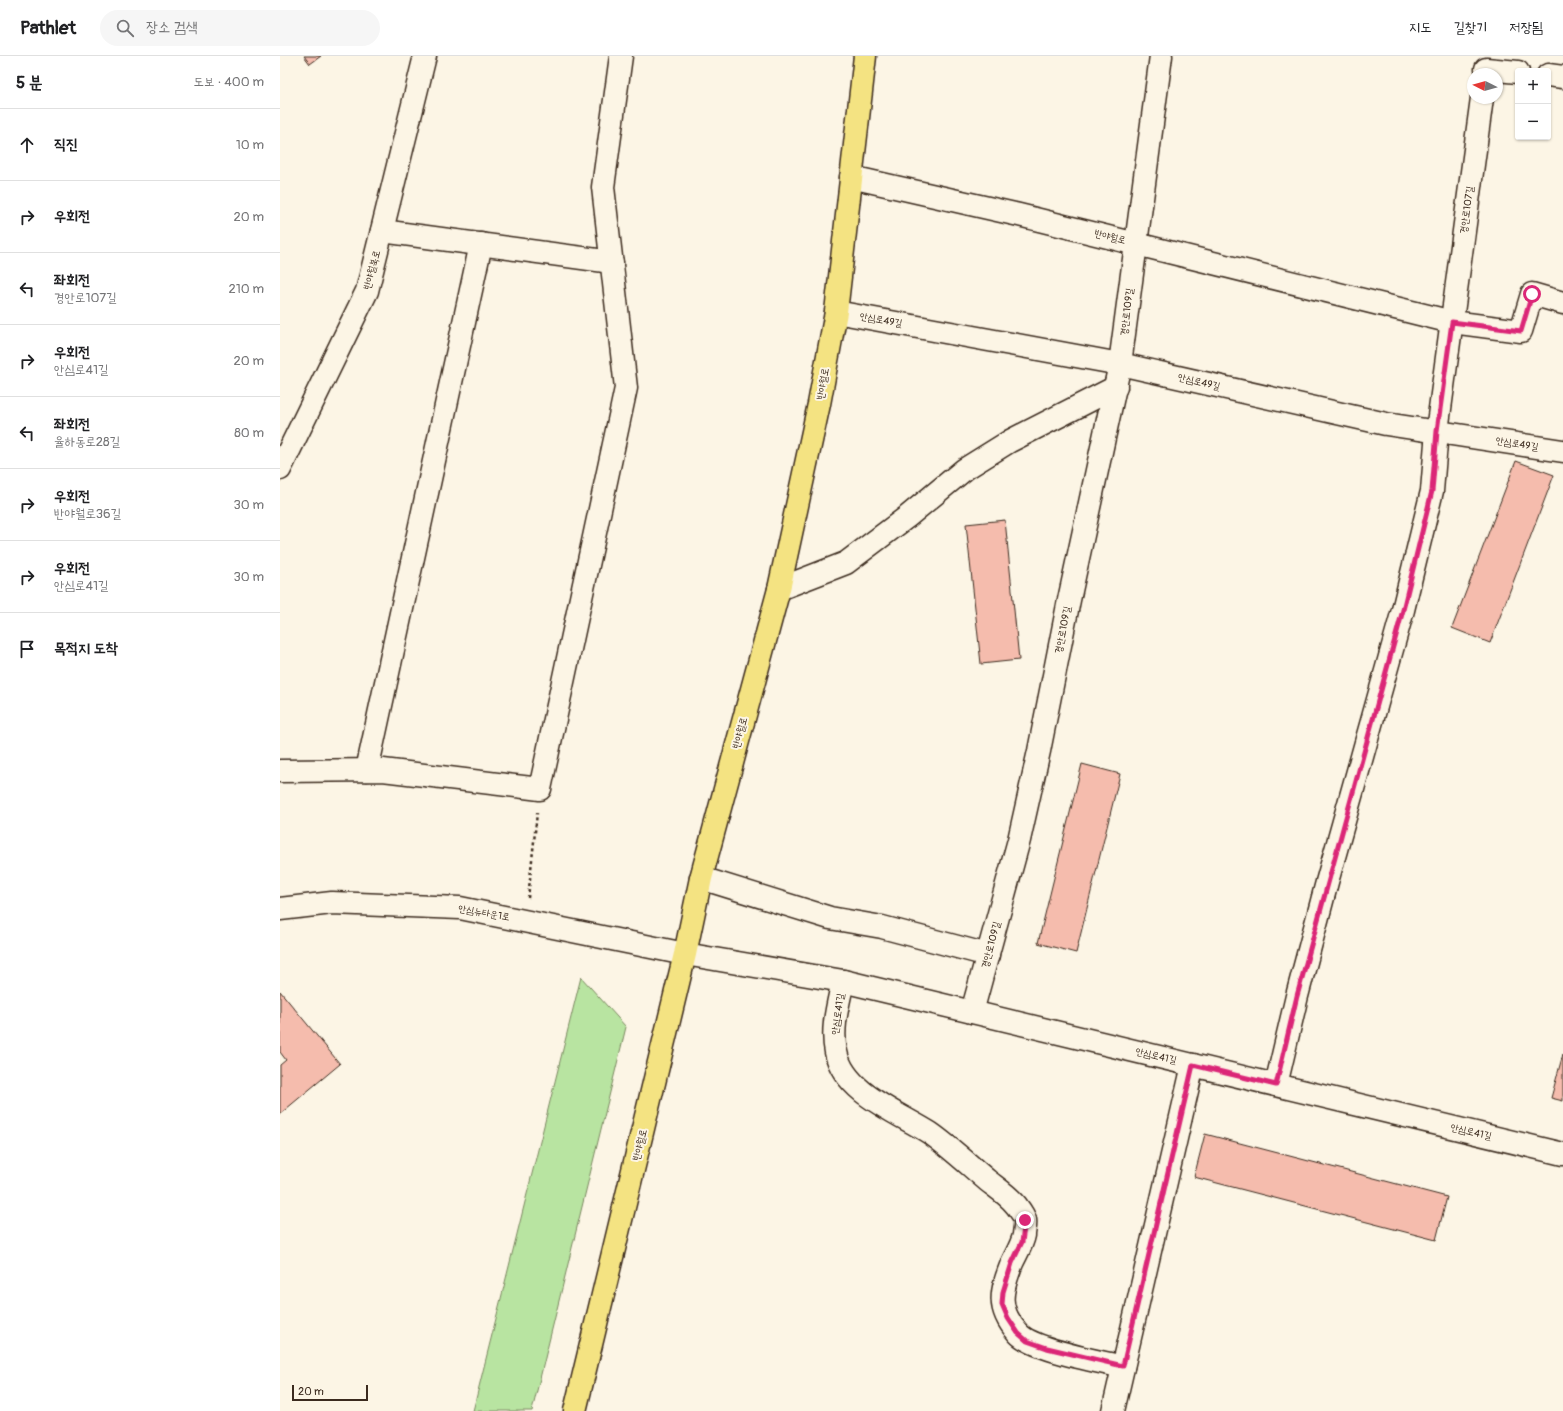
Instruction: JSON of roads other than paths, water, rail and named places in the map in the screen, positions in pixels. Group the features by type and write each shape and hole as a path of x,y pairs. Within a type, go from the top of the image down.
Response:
{"main road":[{"name":"반야월로","path":"576,1411 686,954 701,878 779,588 819,404 836,312 865,56"}],"street":[{"name":"반야월북로","path":"280,469 367,291 425,56"},
{"path":"280,771 383,770 540,789 626,388 603,187 621,56"},
{"name":"경안로109길","path":"972,1012 1020,840 1069,600 1116,387 1161,56"},
{"path":"1486,66 1515,71"},
{"path":"1551,75 1563,77"},
{"name":"경안로107길","path":"1276,1085 1297,996 1323,897 1405,602 1432,491 1437,431 1481,104"},
{"name":"반야월로","path":"851,177 1136,244"},
{"path":"382,231 612,262"},
{"path":"367,770 481,244"},
{"path":"1136,244 1452,322 1521,331 1532,294 1563,303"},
{"name":"안심로49길","path":"836,312 1120,364 1386,424 1563,451"},
{"path":"779,588 846,563 907,517 965,469 1010,441 1116,387"},
{"path":"701,878 830,918 882,927 988,955"},
{"name":"안심뉴타운1로","path":"280,909 332,903 460,908 686,954"},
{"name":"안심로41길","path":"686,954 843,981 1563,1154"},
{"name":"안심로41길","path":"843,981 835,1021 834,1037 836,1054 841,1067 851,1080 866,1094 931,1134 1015,1203 1025,1220 1022,1242 1012,1263 1003,1292 1002,1304 1008,1318 1018,1333 1027,1341 1047,1348 1123,1366"},
{"path":"1113,1411 1193,1065"}]}
